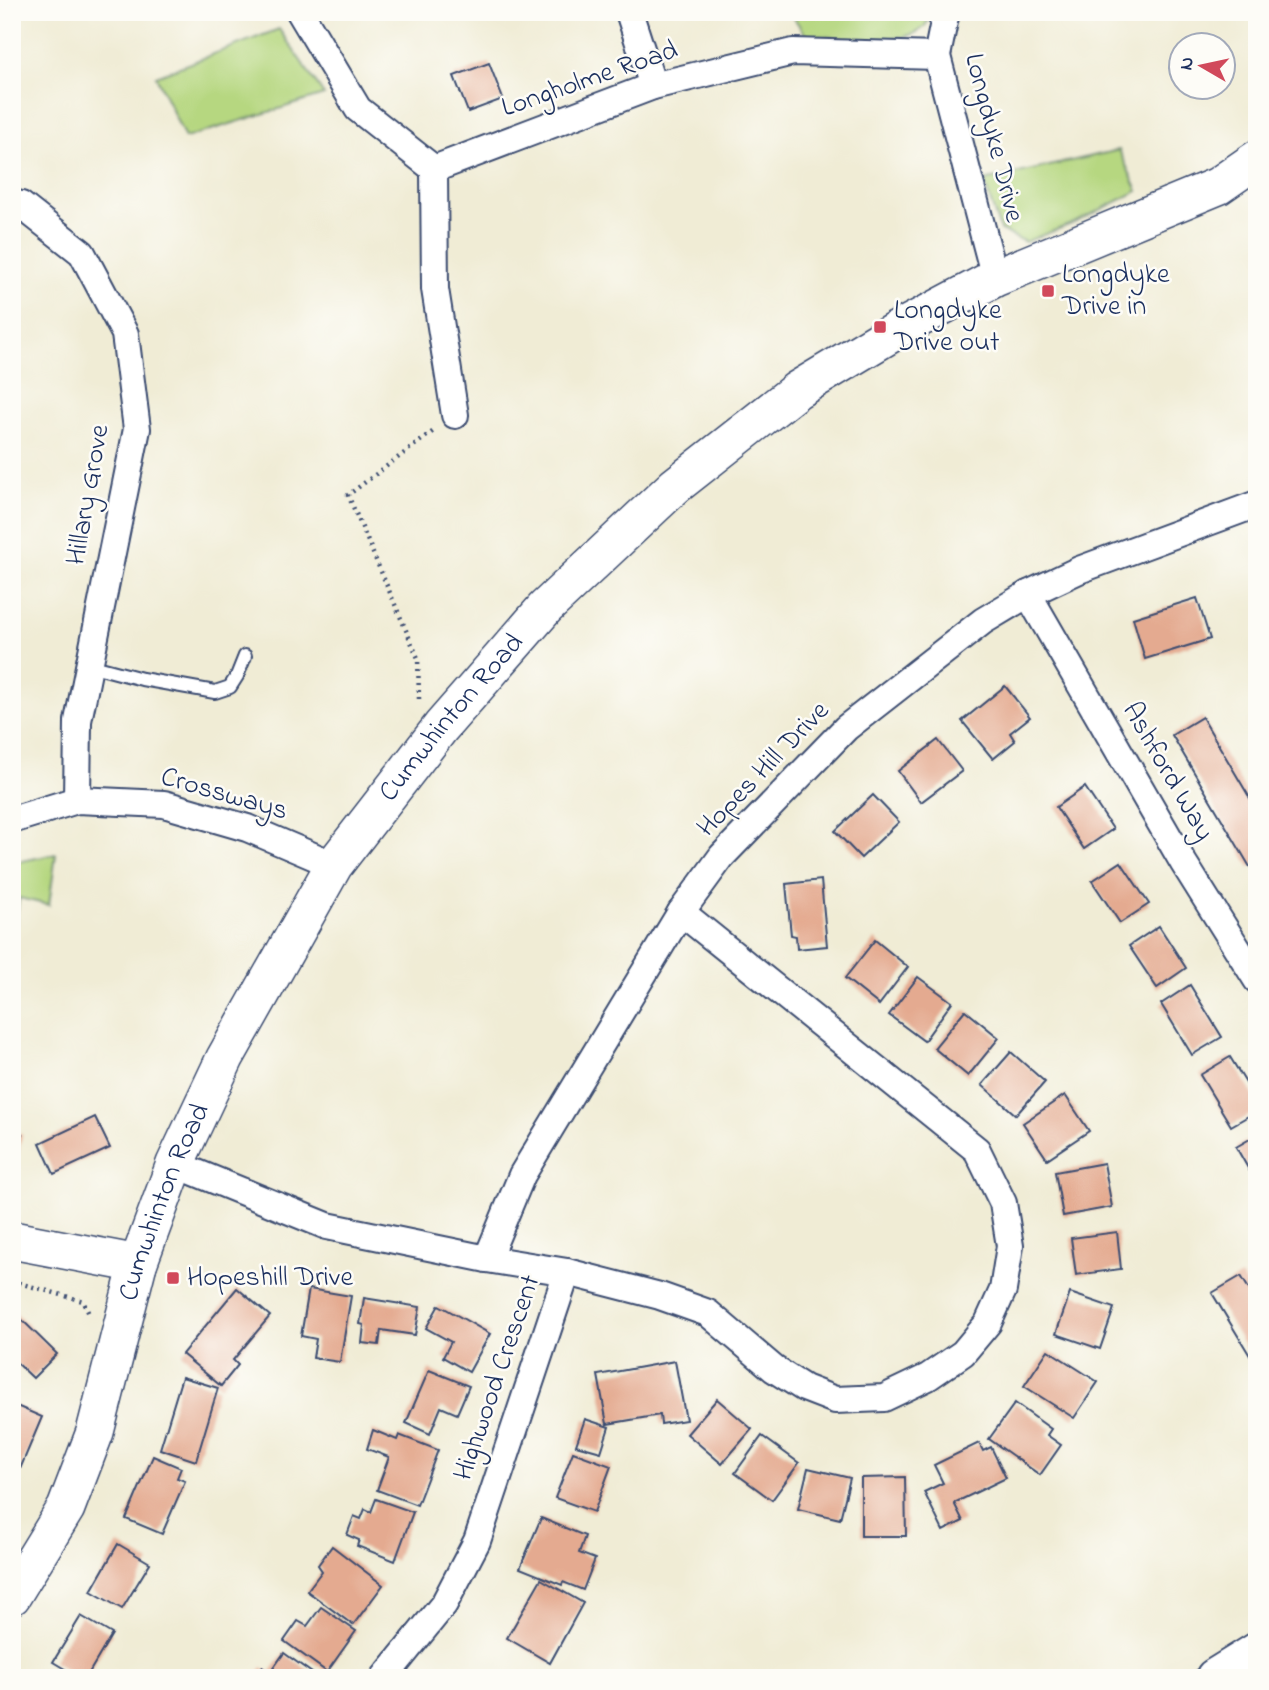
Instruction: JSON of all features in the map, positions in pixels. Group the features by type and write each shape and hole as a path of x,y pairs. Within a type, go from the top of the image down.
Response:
{"main road":[{"path":"1214,1678 1257,1652"}],"street":[{"path":"300,12 358,109 434,169 435,289 455,415"},
{"path":"629,12 653,86"},
{"name":"Longdyke Drive","path":"946,12 937,56 995,278"},
{"name":"Longholme Road","path":"434,169 653,86 793,52 937,56"},
{"name":"Cumwhinton Road","path":"12,1596 66,1508 95,1432 138,1264 175,1164 225,1058 334,865 421,754 545,608 675,486 797,390 897,330 995,278 1218,186 1257,159"},
{"name":"Hillary Grove","path":"12,203 22,205 82,253 125,334 137,429 78,721 77,800"},
{"name":"Hopes Hill Drive","path":"487,1259 522,1175 681,912 722,856 846,728 983,621 1028,594 1079,570 1257,504"},
{"name":"Ashford Way","path":"1028,594 1183,862 1257,980"},
{"name":"Crossways","path":"12,820 77,800 164,804 247,828 334,865"},
{"name":"Highwood Crescent","path":"384,1678 444,1604 477,1541 567,1272 660,1296 708,1314 774,1369 804,1388 835,1401 884,1398 928,1377 963,1353 988,1323 1003,1290 1010,1246 1003,1203 977,1150 681,912"},
{"path":"175,1164 327,1226 487,1259 567,1272"},
{"path":"12,1240 138,1264"}],"lane":[{"path":"89,665 142,679 215,692 230,687 245,656"}],"path":[{"path":"421,754 418,658 348,495 455,415"},
{"path":"12,1281 83,1301 99,1333 120,1337"}],"green space":[{"path":"804,12 930,12 925,25 914,33 901,37 868,39 806,35 794,18"},
{"path":"279,29 324,95 185,138 156,76"},
{"path":"1119,150 1138,191 1074,223 1025,242 1000,230 984,181"},
{"path":"56,854 49,905 19,898 12,947 12,863"}],"building":[{"path":"489,63 503,99 468,112 454,76"},
{"path":"1197,598 1210,639 1145,659 1133,618"},
{"path":"1005,686 1030,717 1010,733 1015,741 993,759 962,721"},
{"path":"1202,717 1257,810 1257,863 1250,867 1172,735"},
{"path":"938,740 962,771 921,802 898,771"},
{"path":"1085,787 1113,829 1084,849 1056,807"},
{"path":"873,795 899,822 861,858 835,831"},
{"path":"1121,862 1149,904 1120,923 1092,881"},
{"path":"821,880 827,946 797,949 796,936 791,935 786,884"},
{"path":"1159,926 1186,968 1157,988 1129,946"},
{"path":"875,940 908,967 879,1005 845,978"},
{"path":"918,977 952,1002 924,1041 889,1015"},
{"path":"1190,985 1222,1037 1192,1055 1161,1004"},
{"path":"965,1010 999,1038 968,1076 934,1048"},
{"path":"1011,1052 1045,1082 1016,1115 982,1085"},
{"path":"1230,1057 1257,1101 1257,1111 1231,1126 1200,1075"},
{"path":"1065,1095 1089,1131 1047,1159 1023,1123"},
{"path":"95,1117 110,1148 54,1174 40,1143"},
{"path":"12,1132 22,1134 16,1168 12,1168"},
{"path":"1257,1135 1257,1184 1236,1147"},
{"path":"1104,1163 1112,1207 1063,1216 1055,1172"},
{"path":"1117,1232 1121,1269 1076,1275 1071,1238"},
{"path":"1241,1276 1257,1302 1257,1356 1252,1359 1212,1293"},
{"path":"237,1288 270,1316 233,1360 238,1365 221,1386 182,1354"},
{"path":"309,1289 351,1296 340,1362 313,1358 316,1339 301,1336"},
{"path":"1070,1293 1114,1308 1100,1349 1056,1334"},
{"path":"364,1298 420,1307 415,1335 381,1330 379,1345 362,1343 364,1325 360,1324"},
{"path":"439,1305 490,1334 469,1372 443,1357 451,1342 426,1328"},
{"path":"12,1310 57,1354 33,1378 12,1358"},
{"path":"1048,1350 1098,1382 1074,1418 1024,1386"},
{"path":"675,1361 686,1420 661,1424 660,1415 607,1424 598,1375"},
{"path":"429,1370 469,1386 457,1414 441,1407 430,1434 406,1423"},
{"path":"182,1377 218,1388 196,1461 160,1449"},
{"path":"717,1399 752,1429 722,1464 687,1434"},
{"path":"1015,1403 1051,1429 1047,1435 1061,1445 1040,1475 989,1439"},
{"path":"12,1404 42,1417 18,1474 12,1471"},
{"path":"585,1419 609,1427 601,1452 576,1445"},
{"path":"373,1430 397,1440 399,1435 438,1450 417,1505 377,1490 389,1457 367,1449"},
{"path":"762,1436 799,1463 772,1500 735,1473"},
{"path":"979,1443 983,1451 991,1447 1006,1478 954,1503 963,1521 943,1531 924,1492 943,1483 934,1465"},
{"path":"573,1452 611,1466 594,1512 555,1498"},
{"path":"153,1456 181,1468 177,1478 185,1481 162,1534 126,1519"},
{"path":"808,1468 850,1478 840,1519 798,1509"},
{"path":"905,1477 906,1536 861,1536 861,1478"},
{"path":"376,1499 413,1512 395,1561 357,1546 359,1540 347,1535 354,1516 361,1519 365,1509 371,1512"},
{"path":"541,1518 585,1536 579,1553 595,1559 583,1590 563,1582 562,1585 520,1568"},
{"path":"118,1544 150,1563 122,1609 91,1591"},
{"path":"332,1546 383,1585 353,1625 307,1591 322,1571 318,1565"},
{"path":"541,1579 583,1603 550,1663 507,1638"},
{"path":"321,1607 356,1631 327,1672 284,1641 298,1621 307,1626"},
{"path":"81,1616 112,1634 86,1678 80,1678 53,1662"},
{"path":"284,1653 319,1678 255,1678 262,1667 270,1673"}],"place":[{"name":"Longdyke Drive in","path":"1048,291"},
{"name":"Longdyke Drive out","path":"880,327"},
{"name":"Hopeshill Drive","path":"173,1278"}]}
